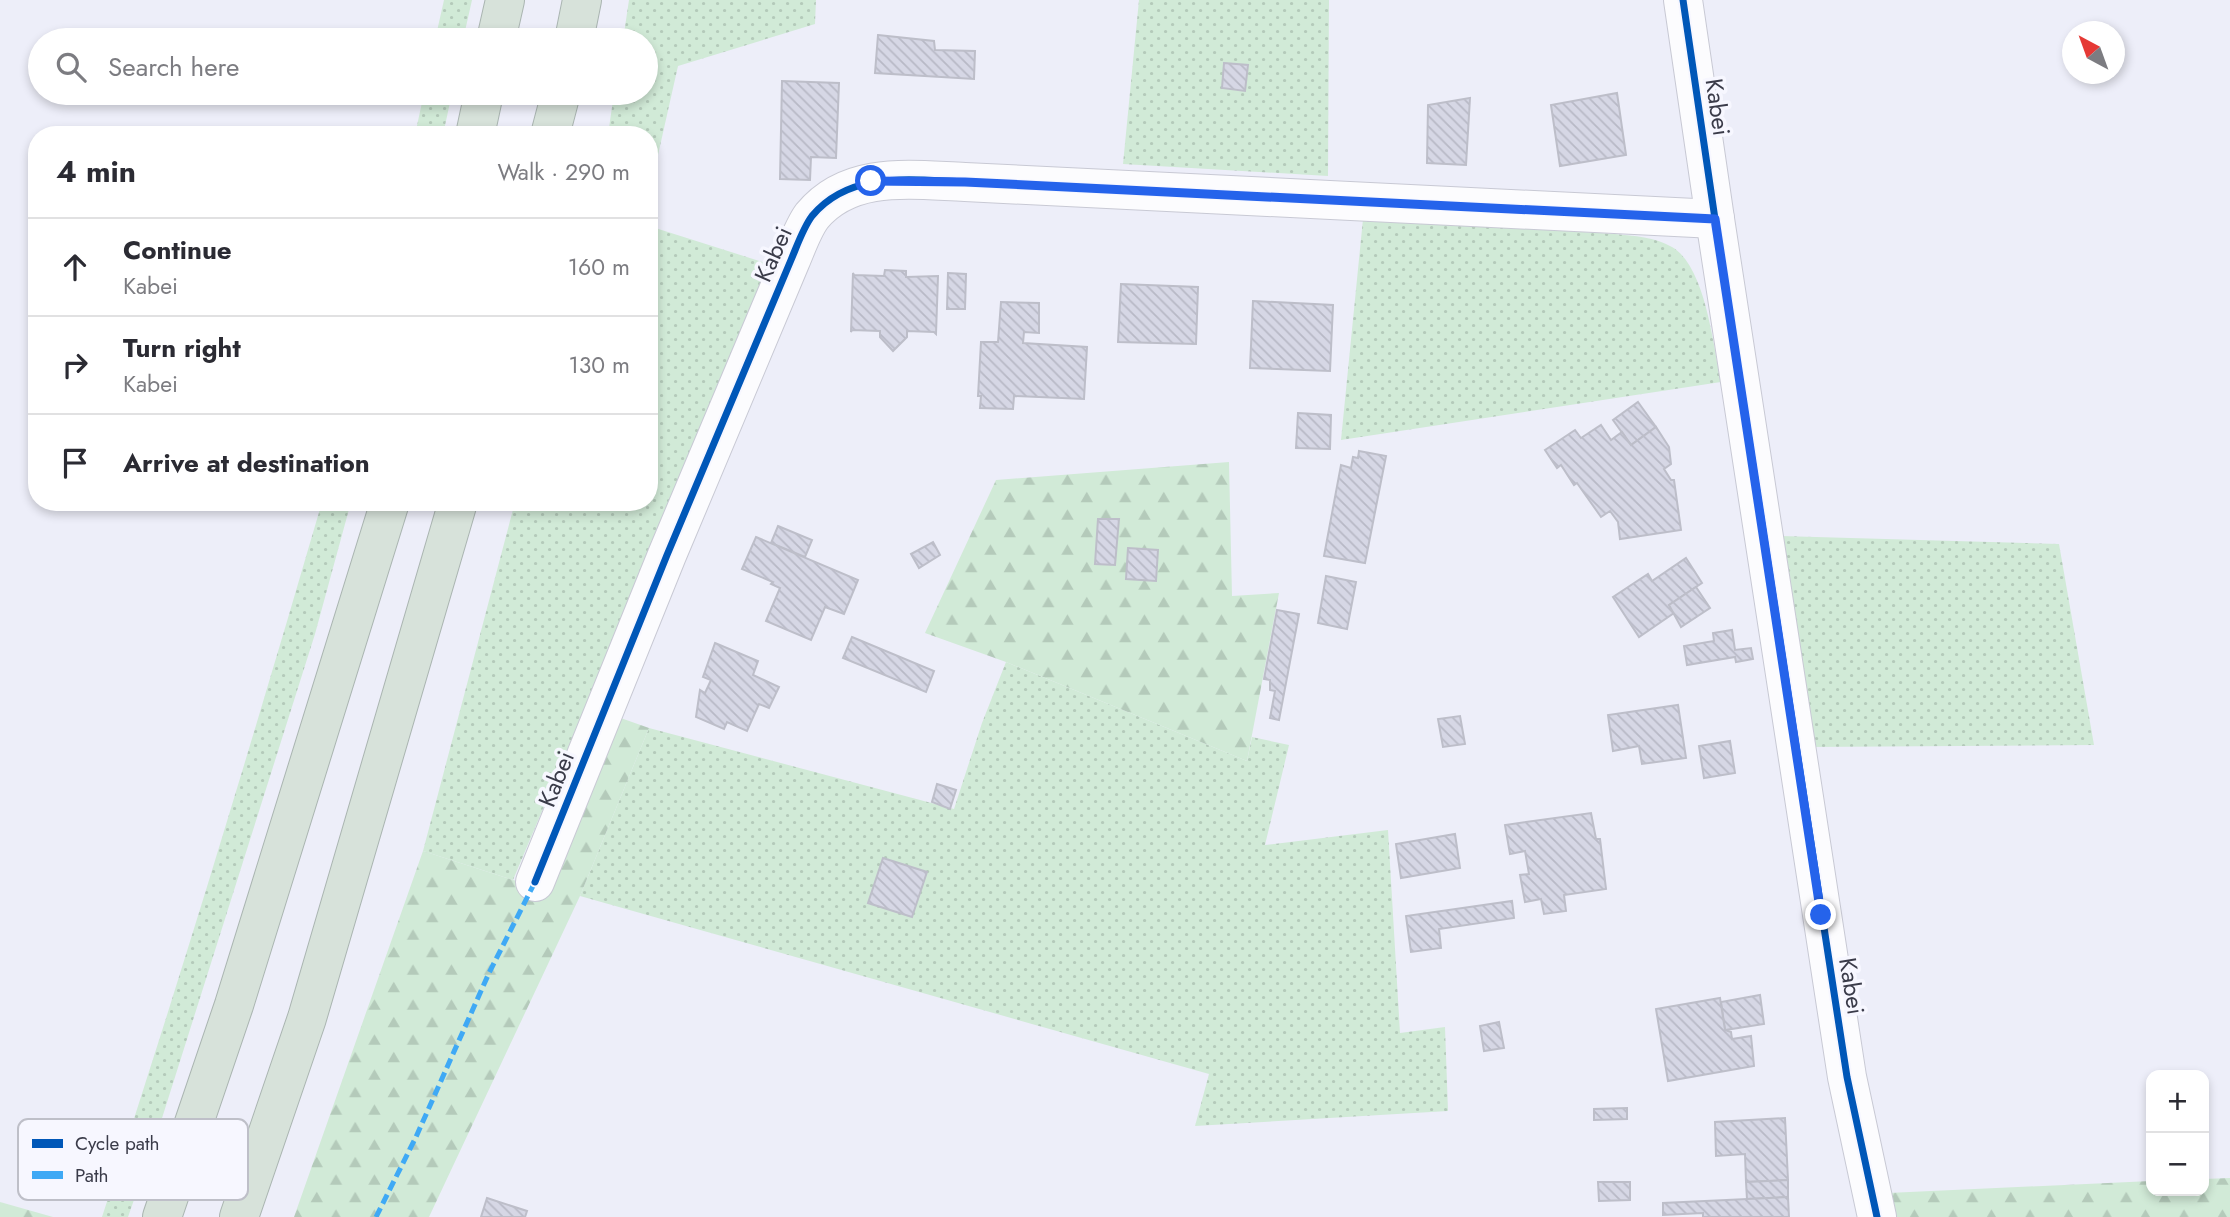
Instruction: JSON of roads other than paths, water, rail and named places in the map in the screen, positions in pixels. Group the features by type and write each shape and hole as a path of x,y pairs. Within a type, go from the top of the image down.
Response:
{"highway":[{"path":"499,28 505,0"},
{"path":"576,28 582,0"},
{"path":"477,126 481,105"},
{"path":"552,126 558,105"},
{"path":"195,1119 234,1005 387,511"},
{"path":"248,1191 307,1018 455,511"},
{"path":"162,1217 168,1200"},
{"path":"239,1217 245,1200"}],"street":[{"name":"Kabei","path":"1684,0 1715,219 1847,1077 1877,1217"},
{"name":"Kabei","path":"535,882 667,555 791,260 811,218 828,200 871,181 953,181 1715,219"}]}
